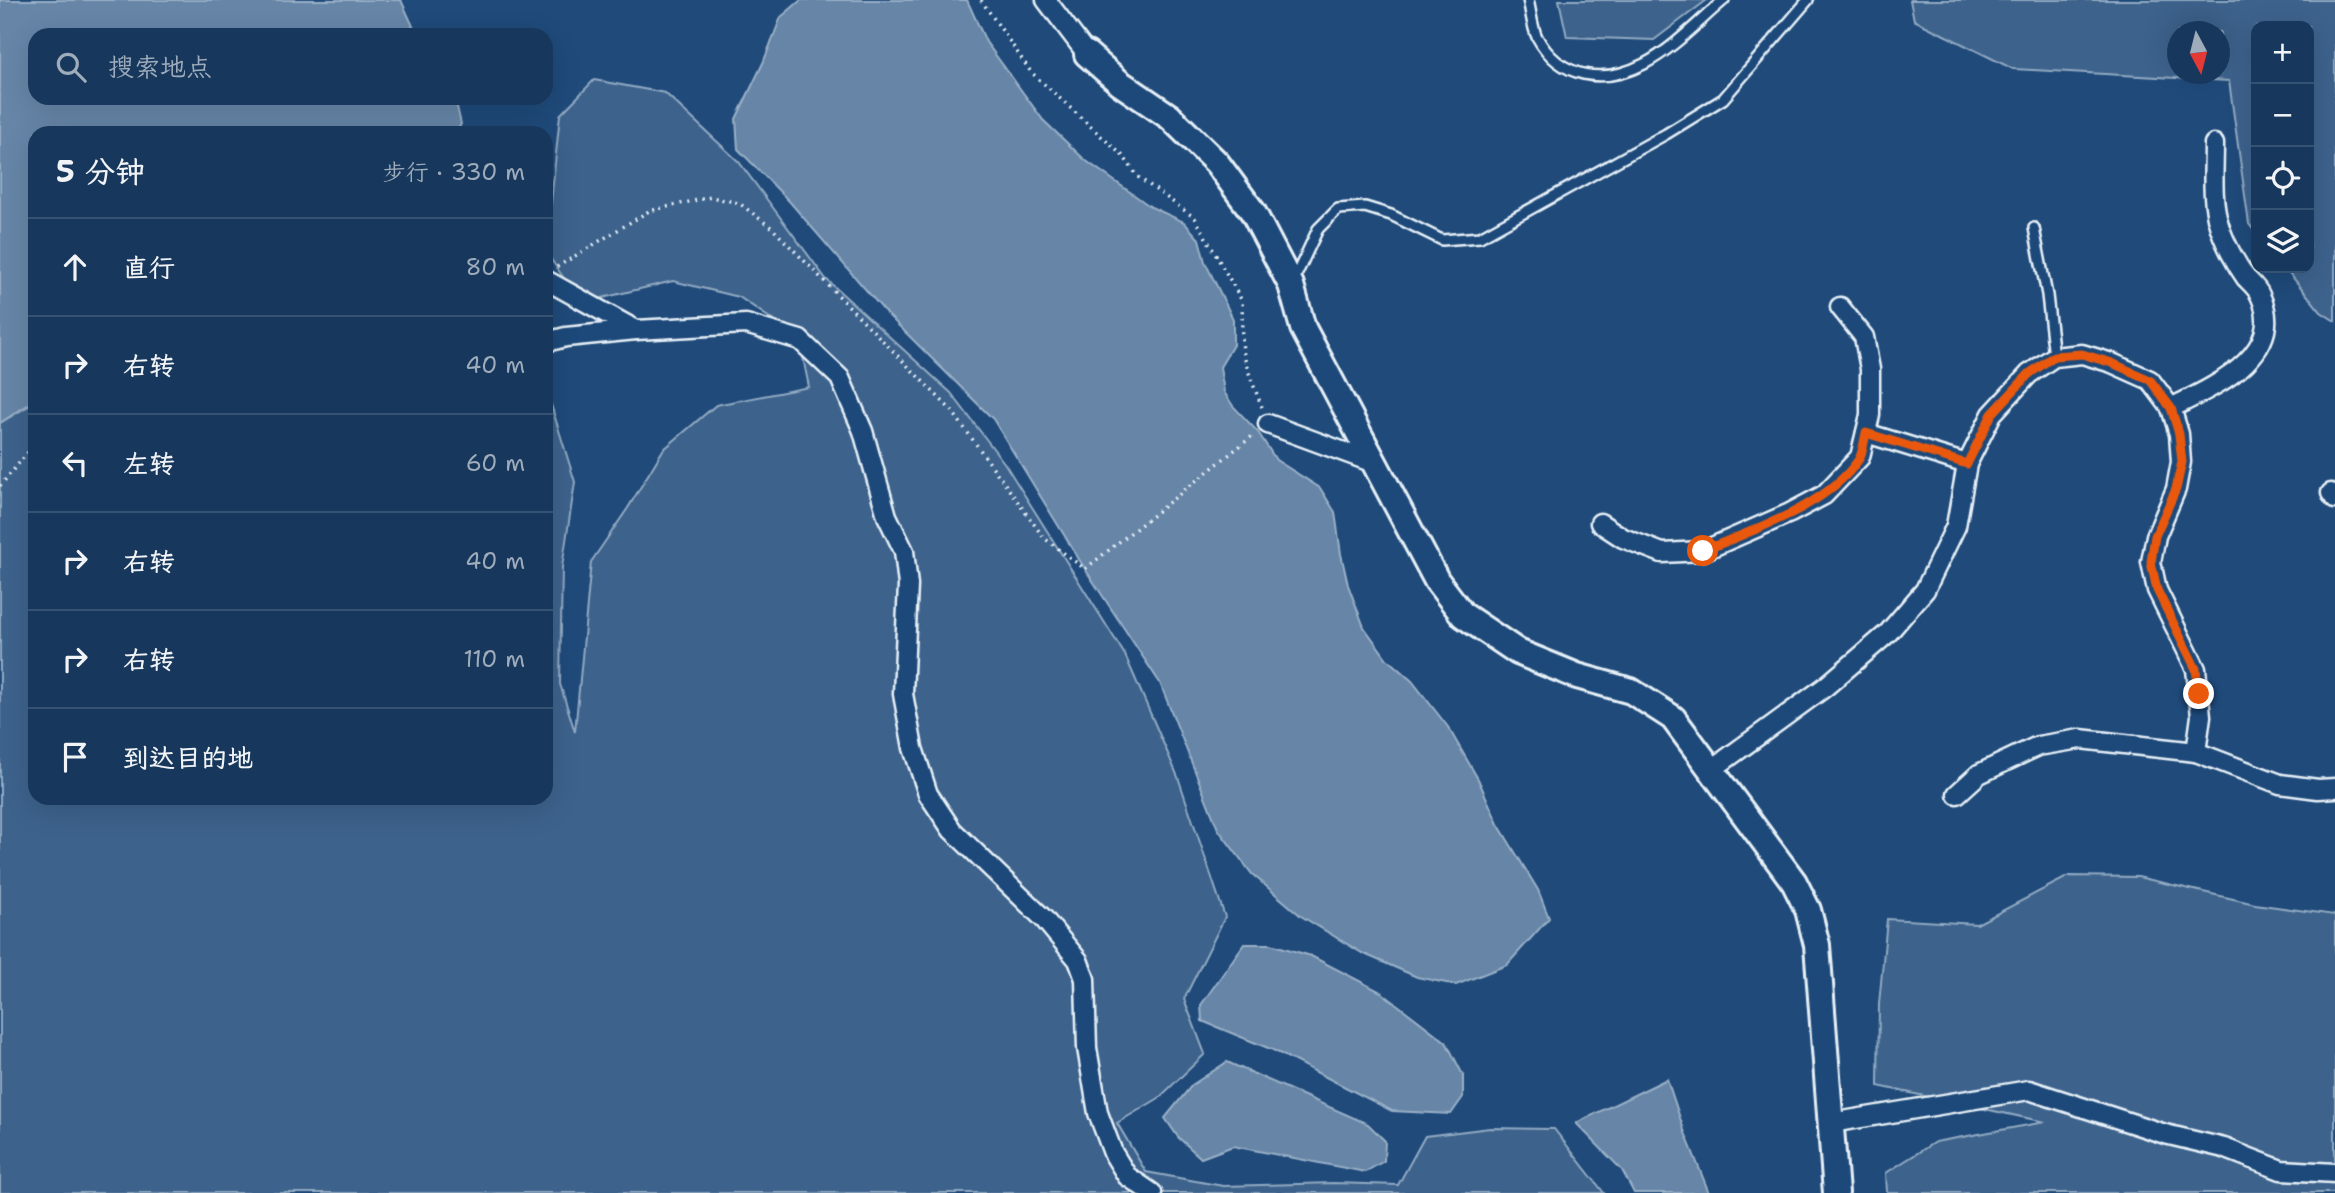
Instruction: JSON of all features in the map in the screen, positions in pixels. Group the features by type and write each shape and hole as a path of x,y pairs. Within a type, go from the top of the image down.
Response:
{"street":[{"path":"1046,0 1087,54 1120,83 1170,117 1217,163 1254,212 1291,285 1304,328 1374,463 1437,581 1463,615 1518,652 1577,676 1631,691 1673,718 1794,883 1808,910 1817,945 1836,1193"},
{"path":"2171,408 2221,382 2250,360 2263,336 2266,313 2259,293 2245,276 2218,225 2214,190 2214,144"},
{"path":"553,284 636,330"},
{"path":"1600,523 1623,538 1662,553 1703,551 1825,495 1860,457 1870,415 1870,369 1864,337 1840,307"},
{"path":"553,340 636,330 746,324 800,340 840,378 863,431 887,516 904,551 908,585 903,694 913,748 928,794 952,830 1044,919 1078,960 1084,979 1087,1048 1098,1113 1113,1153 1127,1176 1152,1193"},
{"path":"1711,770 1825,687 1888,633 1925,590 1956,526 1967,464 1992,414 2029,374 2054,356 2082,354 2112,363 2150,380 2171,408 2179,434 2182,462 2176,489 2155,536 2151,562 2157,590 2196,669 2201,716 2196,752"},
{"path":"1268,424 1374,463"},
{"path":"1866,433 1967,464"},
{"path":"1957,794 1979,774 2038,746 2080,739 2196,752 2280,784 2318,789 2335,788"},
{"path":"1831,1123 2029,1090 2165,1135 2224,1148 2281,1170 2335,1173"}],"lane":[{"path":"1528,0 1536,36 1561,66 1588,76 1609,75 1643,64 1724,0"},
{"path":"1291,285 1318,229 1338,209 1365,206 1391,215 1442,240 1480,237 1666,134 1723,99 1808,0"},
{"path":"2034,228 2047,295 2054,356"}],"path":[{"path":"553,270 649,211 711,197 739,203 772,228 952,411 1044,538 1085,569 1268,424 1245,358 1241,301 1195,218 1138,177 1124,157 1031,72 981,0"},
{"path":"0,486 28,452"}],"shaded area":[{"path":"0,0 401,0 414,28 28,28 28,105 457,105 461,124 28,126 28,405 0,423"},
{"path":"801,0 967,0 986,42 1043,120 1085,160 1151,207 1184,222 1199,239 1205,262 1233,319 1233,345 1220,367 1224,392 1233,406 1258,432 1276,460 1320,488 1335,512 1348,585 1364,627 1387,659 1412,681 1448,727 1478,779 1498,824 1538,890 1549,918 1507,965 1456,985 1417,977 1362,953 1301,916 1252,874 1218,829 1160,683 1085,569 993,419 886,313 789,201 738,149 736,119 781,17"},
{"path":"1559,0 1707,0 1654,40 1567,37"},
{"path":"1910,0 2335,0 2335,321 2321,312 2289,273 2314,273 2314,21 2251,21 2251,227 2229,84 2230,21 2167,21 2167,78 2013,69 1914,20"},
{"path":"594,80 665,93 739,162 826,279 951,393 1005,464 1125,655 1178,777 1225,917 1184,999 1205,1054 1159,1098 1117,1123 1146,1172 1223,1186 1334,1183 1398,1185 1425,1136 1490,1128 1554,1129 1604,1193 0,1193 0,423 28,406 28,805 553,805 553,411 575,482 562,567 560,684 575,732 591,562 663,450 716,405 809,387 799,338 739,297 673,281 581,303 553,262 553,183 560,115"},
{"path":"2069,876 2138,877 2255,904 2335,915 2335,1193 1887,1193 1886,1173 1935,1142 2045,1122 1878,1086 1879,1004 1887,919 1977,924"},
{"path":"1244,944 1271,944 1311,956 1381,992 1446,1042 1463,1075 1463,1097 1451,1114 1392,1111 1273,1050 1202,1021 1201,1005"},
{"path":"1227,1062 1368,1124 1385,1141 1384,1161 1365,1172 1233,1146 1201,1158 1178,1137 1165,1118 1192,1085"},
{"path":"1667,1079 1709,1193 1634,1193 1622,1170 1576,1123"}],"route":[{"path":"1703,551 1825,495 1860,457 1866,433 1967,464 1992,414 2029,374 2054,356 2082,354 2112,363 2150,380 2171,408 2179,434 2182,462 2176,489 2155,536 2151,562 2157,590 2196,669 2199,694"}]}
